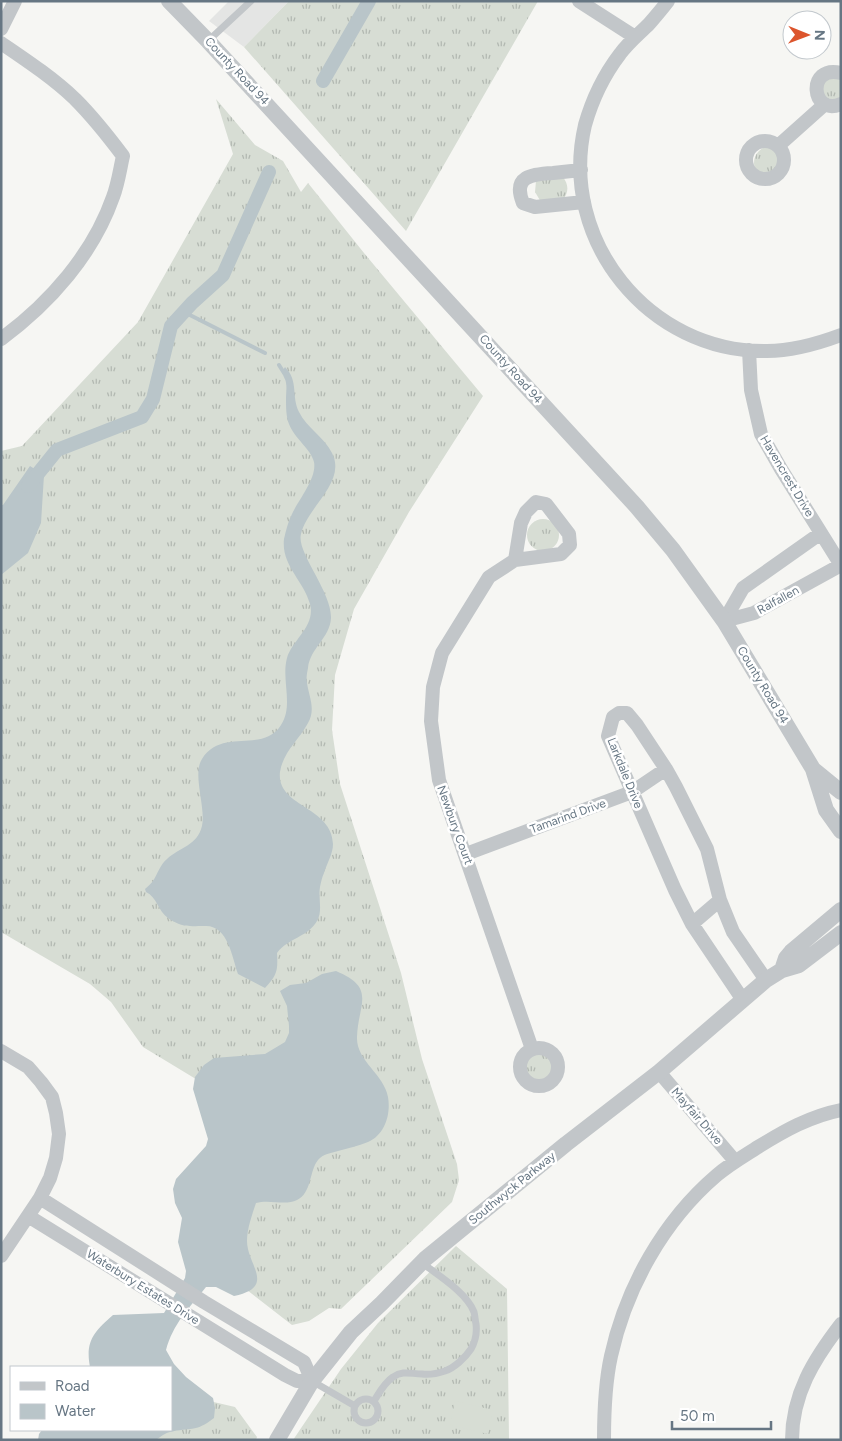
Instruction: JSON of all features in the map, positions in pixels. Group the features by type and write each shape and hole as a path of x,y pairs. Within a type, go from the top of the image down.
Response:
{"street":[{"path":"1,29 15,1"},
{"name":"County Road 94","path":"169,1 208,40 637,507 673,550 724,621 813,769 826,810 841,831"},
{"path":"579,1 635,37"},
{"path":"668,1 620,54 604,78 593,101 586,125 581,170 584,202 599,247 610,267 639,301 659,318 681,331 704,341 726,347 768,351 793,349 841,335"},
{"path":"1,42 53,80 75,99 99,125 122,156 114,196 86,250 66,278 46,301 1,339"},
{"path":"841,74 828,72 818,81 816,88 816,94 825,104 832,106 841,104"},
{"path":"778,146 825,104"},
{"path":"581,170 531,174 523,181 519,194 523,203 535,207 584,202"},
{"name":"Havencrest Drive","path":"749,350 751,390 761,434 780,469 841,565"},
{"name":"Newbury Court","path":"515,560 521,523 526,512 536,502 546,504 569,534 570,545 562,554 515,560 489,577 442,653 433,687 431,721 439,780 532,1049"},
{"name":"Ralfallen","path":"724,621 744,588 821,533"},
{"name":"Ralfallen","path":"724,621 754,613 841,565"},
{"name":"Larkdale Drive","path":"743,1000 692,924 632,792 608,736 613,717 618,713 627,713 638,725 666,769 707,849 720,900 733,932 766,980"},
{"name":"Tamarind Drive","path":"466,854 632,792 666,769"},
{"name":"County Road 94","path":"813,769 841,792"},
{"path":"692,924 720,900"},
{"name":"Southwyck Parkway","path":"782,970 786,958 791,952 841,910"},
{"name":"Southwyck Parkway","path":"278,1440 312,1381 352,1332 422,1262 558,1150 659,1072 766,980 782,970 799,965 841,934"},
{"path":"1,1051 28,1067 41,1082 52,1098 59,1134 56,1158 50,1178 40,1198 1,1256"},
{"name":"Mayfair Drive","path":"659,1072 735,1161"},
{"path":"604,1440 611,1357 619,1326 633,1289 655,1247 700,1192 735,1161 787,1129 808,1119 841,1110"},
{"name":"Waterbury Estates Drive","path":"28,1216 285,1375 297,1381 312,1381 304,1362 204,1302 40,1198"},
{"path":"792,1440 799,1397 807,1375 818,1354 841,1324"},
{"path":"257,1358 267,1340"}],"lane":[{"path":"208,40 251,1"},
{"path":"374,1401 384,1384 393,1377 403,1373 422,1374 446,1371 462,1360 474,1343 476,1329 474,1313 469,1304 460,1292 422,1262"},
{"path":"312,1381 355,1406"},
{"path":"363,1398 374,1401 378,1408 377,1416 371,1422 359,1421 354,1414 355,1406 363,1398"}],"shaded area":[{"path":"229,1 289,1 244,47 209,21"}],"green space":[{"path":"289,1 538,1 406,231 244,47"},
{"path":"841,75 841,105 828,106 818,83"},
{"path":"216,99 255,145 283,161 301,192 308,183 483,396 409,512 354,609 335,675 332,730 340,784 401,973 422,1059 457,1164 459,1180 452,1202 341,1309 329,1308 309,1321 292,1325 211,1262 247,1110 143,1047 111,1002 90,984 1,932 1,451 22,446 138,322 233,154"},
{"path":"771,146 783,151 788,163 783,175 771,180 759,175 754,163 759,151"},
{"path":"563,177 567,189 562,201 541,202 535,192 536,181"},
{"path":"543,519 555,523 559,535 555,547 543,551 531,547 527,535 531,523"},
{"path":"540,1052 552,1057 557,1069 552,1081 540,1086 528,1081 523,1069 528,1057"},
{"path":"456,1246 507,1289 509,1440 293,1440 341,1369 378,1323"},
{"path":"172,1392 235,1407 257,1437 256,1440 120,1440 172,1431"},
{"path":"455,1401 493,1410 488,1434 450,1425"}],"water":[{"path":"285,367 292,378 295,400 302,418 329,447 335,464 330,484 310,514 301,534 304,551 326,596 331,618 330,625 312,655 308,668 307,679 312,713 304,729 284,758 280,772 281,784 286,793 324,822 330,831 333,848 320,885 319,917 308,931 287,944 277,953 276,972 265,988 238,974 228,943 219,931 213,927 186,926 173,921 162,912 153,897 145,889 153,881 165,861 188,846 200,833 203,818 198,773 202,759 210,750 220,744 264,738 281,725 285,717 287,709 285,675 287,658 307,626 311,612 307,596 286,557 284,539 291,517 313,475 314,462 291,429 288,421 286,381 282,372"},
{"path":"30,466 44,475 41,523 28,553 1,575 1,505 3,505"},
{"path":"336,971 349,977 357,984 361,991 362,1006 358,1025 358,1046 365,1060 381,1081 388,1097 389,1110 386,1123 374,1139 320,1158 315,1165 308,1187 302,1197 292,1202 256,1203 247,1241 248,1250 257,1274 257,1281 254,1287 247,1292 234,1296 216,1287 206,1287 177,1324 166,1350 174,1364 186,1377 213,1398 214,1418 197,1428 168,1433 156,1440 38,1440 41,1431 172,1431 172,1366 90,1366 90,1344 96,1332 113,1315 164,1313 185,1278 186,1271 178,1242 182,1218 175,1203 173,1189 176,1179 206,1146 208,1139 193,1089 195,1077 204,1065 214,1058 265,1054 285,1042 289,1033 289,1026 287,1006 280,991 290,985 306,983 322,974"}],"waterway":[{"path":"323,81 369,1"},
{"path":"28,486 57,450 142,417 153,399 171,326 192,303 223,275 269,172"},
{"path":"184,312 265,353"},
{"path":"279,365 284,373"}]}
